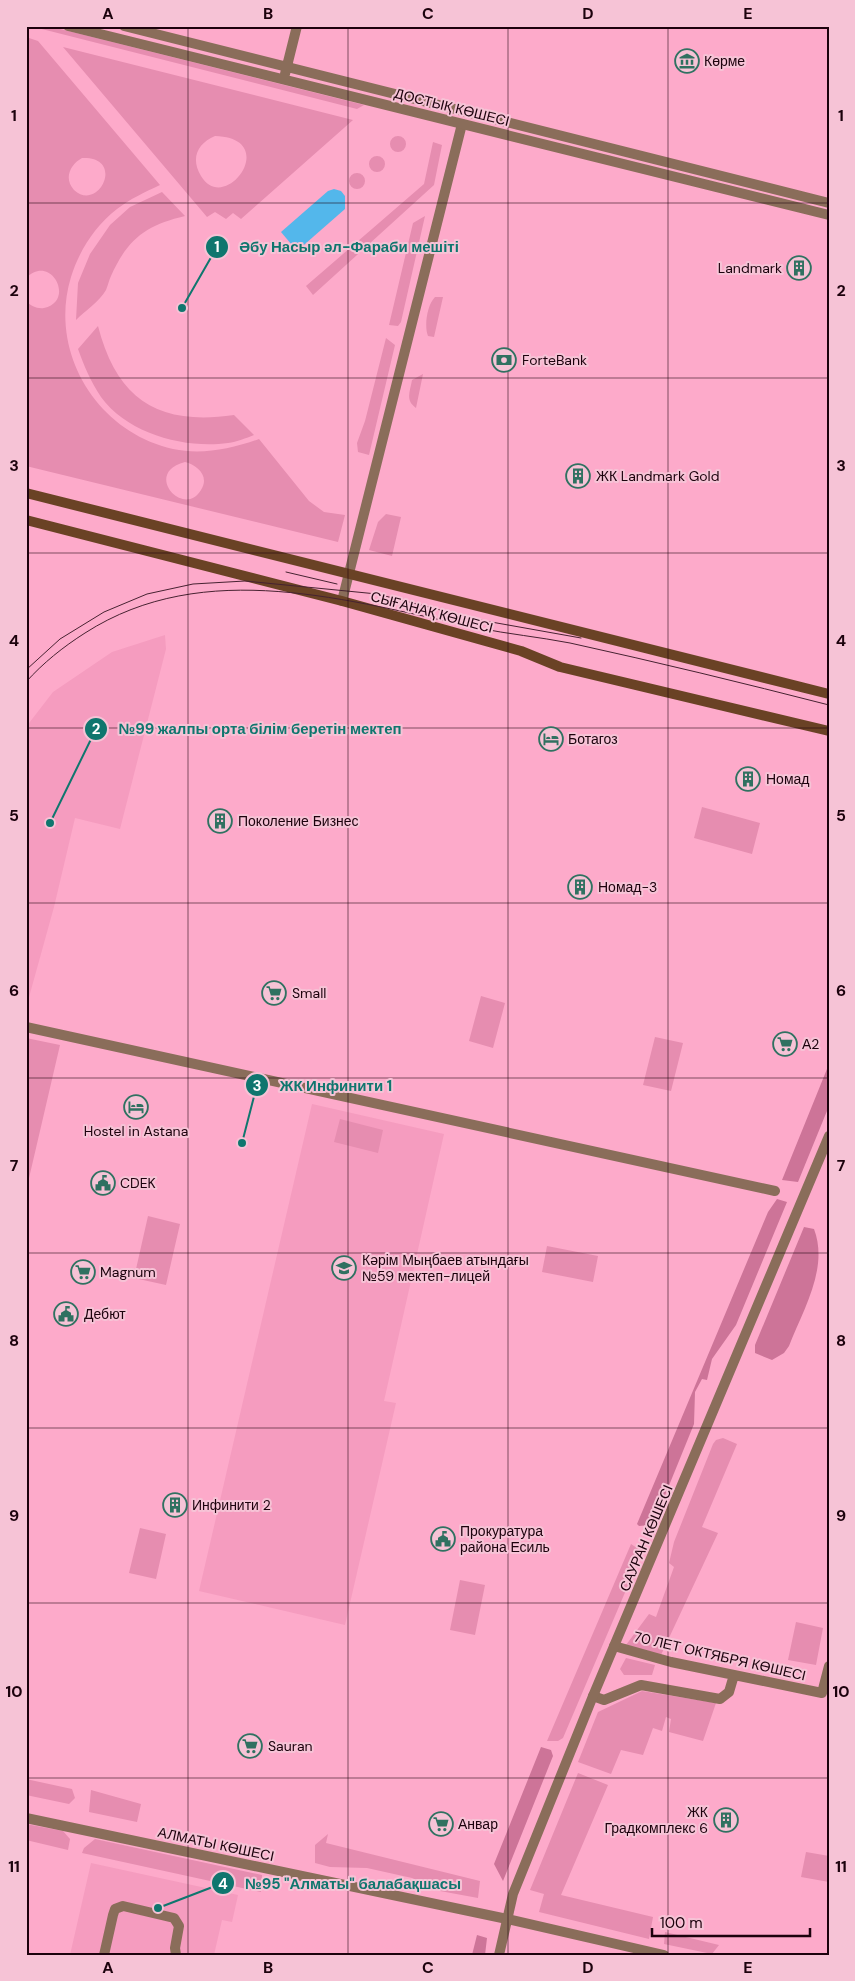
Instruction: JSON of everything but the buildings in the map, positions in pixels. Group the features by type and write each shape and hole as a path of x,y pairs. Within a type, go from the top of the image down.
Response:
{"main road":[{"name":"СЫҒАНАҚ КӨШЕСІ","path":"26,493 829,694"},
{"name":"СЫҒАНАҚ КӨШЕСІ","path":"26,520 342,601 521,650 560,667 829,731"}],"street":[{"name":"ДОСТЫҚ КӨШЕСІ","path":"68,26 829,215"},
{"name":"ДОСТЫҚ КӨШЕСІ","path":"124,26 829,203"},
{"path":"283,80 297,26"},
{"path":"342,601 462,124"},
{"path":"26,1027 774,1191"},
{"name":"САУРАН КӨШЕСІ","path":"500,1955 513,1894 593,1696 829,1136"},
{"name":"70 ЛЕТ ОКТЯБРЯ КӨШЕСІ","path":"614,1646 671,1662 822,1693 829,1666"},
{"path":"593,1696 604,1700 641,1685 720,1699 729,1692 734,1675"},
{"name":"АЛМАТЫ КӨШЕСІ","path":"26,1818 507,1919 664,1955"},
{"path":"104,1955 115,1909 123,1906 174,1918 179,1926 175,1948 176,1955"}],"shaded area":[{"path":"30,26 48,26 364,105 357,109"},
{"path":"26,37 38,41 160,185 127,202 109,216 95,231 74,267 66,305 67,333 73,360 85,385 101,407 122,426 146,440 173,449 184,451 216,450 238,446 259,439 309,501 324,512 345,515 338,542 26,466 26,301 34,307 44,308 53,304 58,297 59,289 51,275 44,271 35,272 26,278","holes":["82,158 95,160 103,165 105,173 104,182 92,194 83,195 74,190 69,181 72,168","185,462 198,468 203,476 204,480 201,490 194,498 185,499 177,497 170,491 167,483 167,475 173,468"]},
{"path":"63,47 353,120 241,219 233,213 226,219 215,212 207,217","holes":["215,136 235,140 244,149 246,160 242,172 234,181 223,187 211,186 201,176 196,163 200,147"]},
{"path":"398,136 404,138 406,144 404,150 398,152 392,150 390,144 392,138"},
{"path":"433,142 442,145 434,185 313,295 306,286 424,184"},
{"path":"377,156 383,158 385,164 383,170 377,172 371,170 369,164 371,158"},
{"path":"357,173 363,175 365,181 363,187 357,189 351,187 349,181 351,175"},
{"path":"162,192 185,216 160,224 140,235 124,252 103,294 76,320 78,283 90,254 110,225 130,207"},
{"path":"425,216 401,322 398,326 389,325 413,223"},
{"path":"435,297 443,297 434,337 428,336 426,321 428,310"},
{"path":"98,326 106,352 117,373 130,390 145,402 163,411 184,416 234,415 254,435 228,443 194,444 158,436 126,421 112,410 101,397 88,374 78,349"},
{"path":"386,338 395,345 369,455 358,452 357,443 365,421"},
{"path":"423,374 416,408 409,399 410,388 412,380"},
{"path":"386,514 401,517 392,556 369,550 378,522"},
{"path":"165,635 166,649 120,829 75,818 54,907 26,1008 26,727 53,692 112,652"},
{"path":"702,807 760,823 752,854 694,838"},
{"path":"481,996 505,1003 493,1048 469,1041"},
{"path":"655,1037 683,1043 671,1091 643,1085"},
{"path":"26,1038 60,1045 26,1191"},
{"path":"829,1064 829,1106 798,1182 782,1180"},
{"name":"Кәрім Мыңбаев атындағы №59 мектеп-лицей","path":"312,1104 444,1134 384,1401 396,1403 345,1625 199,1591"},
{"path":"340,1119 383,1130 378,1153 334,1142"},
{"path":"777,1199 787,1202 736,1325 712,1359 707,1380 702,1379 695,1392 694,1424 655,1520 650,1525 639,1526 637,1524 768,1212"},
{"path":"148,1216 180,1224 166,1285 134,1278"},
{"path":"804,1227 814,1229 818,1244 816,1274 807,1303 789,1346 784,1353 772,1360 755,1353 755,1345"},
{"path":"547,1246 598,1256 593,1282 542,1272"},
{"path":"723,1438 737,1444 702,1527 718,1533 661,1655 626,1645 649,1614 656,1617 674,1567 669,1563 674,1542 713,1444 716,1440"},
{"path":"140,1528 166,1534 156,1579 129,1573"},
{"path":"631,1544 640,1550 638,1562 563,1738 558,1741 547,1741"},
{"path":"460,1580 485,1585 475,1635 450,1630"},
{"path":"796,1622 823,1628 816,1665 788,1660"},
{"path":"626,1658 655,1665 652,1675 624,1675 620,1669"},
{"path":"642,1691 716,1703 703,1741 669,1732 671,1719 666,1717 662,1731 653,1728 643,1755 621,1750 611,1774 578,1762 598,1712"},
{"path":"541,1747 551,1750 553,1756 503,1881 494,1864"},
{"path":"578,1773 608,1785 561,1895 653,1917 649,1939 539,1912 544,1894 530,1890"},
{"path":"26,1779 72,1789 75,1798 69,1804 26,1795"},
{"path":"91,1790 141,1804 137,1822 89,1812"},
{"path":"26,1824 63,1831 70,1839 68,1850 26,1840"},
{"path":"328,1834 326,1843 480,1881 478,1898 440,1891 412,1878 367,1868 330,1867 315,1863 315,1845"},
{"path":"95,1839 262,1875 261,1892 82,1853 84,1848"},
{"path":"806,1852 829,1856 829,1882 801,1877"},
{"path":"91,1863 238,1895 232,1922 222,1920 214,1955 70,1955"},
{"path":"665,1932 719,1945 712,1954 664,1944"},
{"path":"477,1935 487,1938 485,1955 472,1955"}],"water":[{"path":"334,189 341,191 345,196 345,209 297,251 281,232 328,191"}],"tram line":[{"path":"286,572 337,584"},
{"path":"26,670 60,639 104,612 147,594 193,584 245,581 377,594 480,620 581,638"},
{"path":"26,682 46,662 77,638 131,610 179,596 228,590 329,597 478,628 570,643 829,705"}],"place":[{"name":"Көрме","path":"687,61"},
{"name":"Landmark","path":"799,268"},
{"name":"Әбу Насыр әл-Фараби мешіті","path":"182,308"},
{"name":"ForteBank","path":"504,360"},
{"name":"ЖК Landmark Gold","path":"578,476"},
{"name":"Ботагоз","path":"551,739"},
{"name":"Номад","path":"748,779"},
{"name":"Поколение Бизнес","path":"220,821"},
{"name":"№99 жалпы орта білім беретін мектеп","path":"50,823"},
{"name":"Номад-3","path":"580,887"},
{"name":"Small","path":"274,993"},
{"name":"А2","path":"785,1044"},
{"name":"Hostel in Astana","path":"136,1107"},
{"name":"ЖК Инфинити 1","path":"242,1143"},
{"name":"CDEK","path":"103,1183"},
{"name":"Кәрім Мыңбаев атындағы №59 мектеп-лицей","path":"344,1268"},
{"name":"Magnum","path":"83,1272"},
{"name":"Дебют","path":"66,1314"},
{"name":"Инфинити 2","path":"175,1505"},
{"name":"Прокуратура района Есиль","path":"443,1539"},
{"name":"Sauran","path":"250,1746"},
{"name":"ЖК Градкомплекс 6","path":"726,1820"},
{"name":"Анвар","path":"441,1824"},
{"name":"№95 \"Алматы\" балабақшасы","path":"158,1908"}]}
